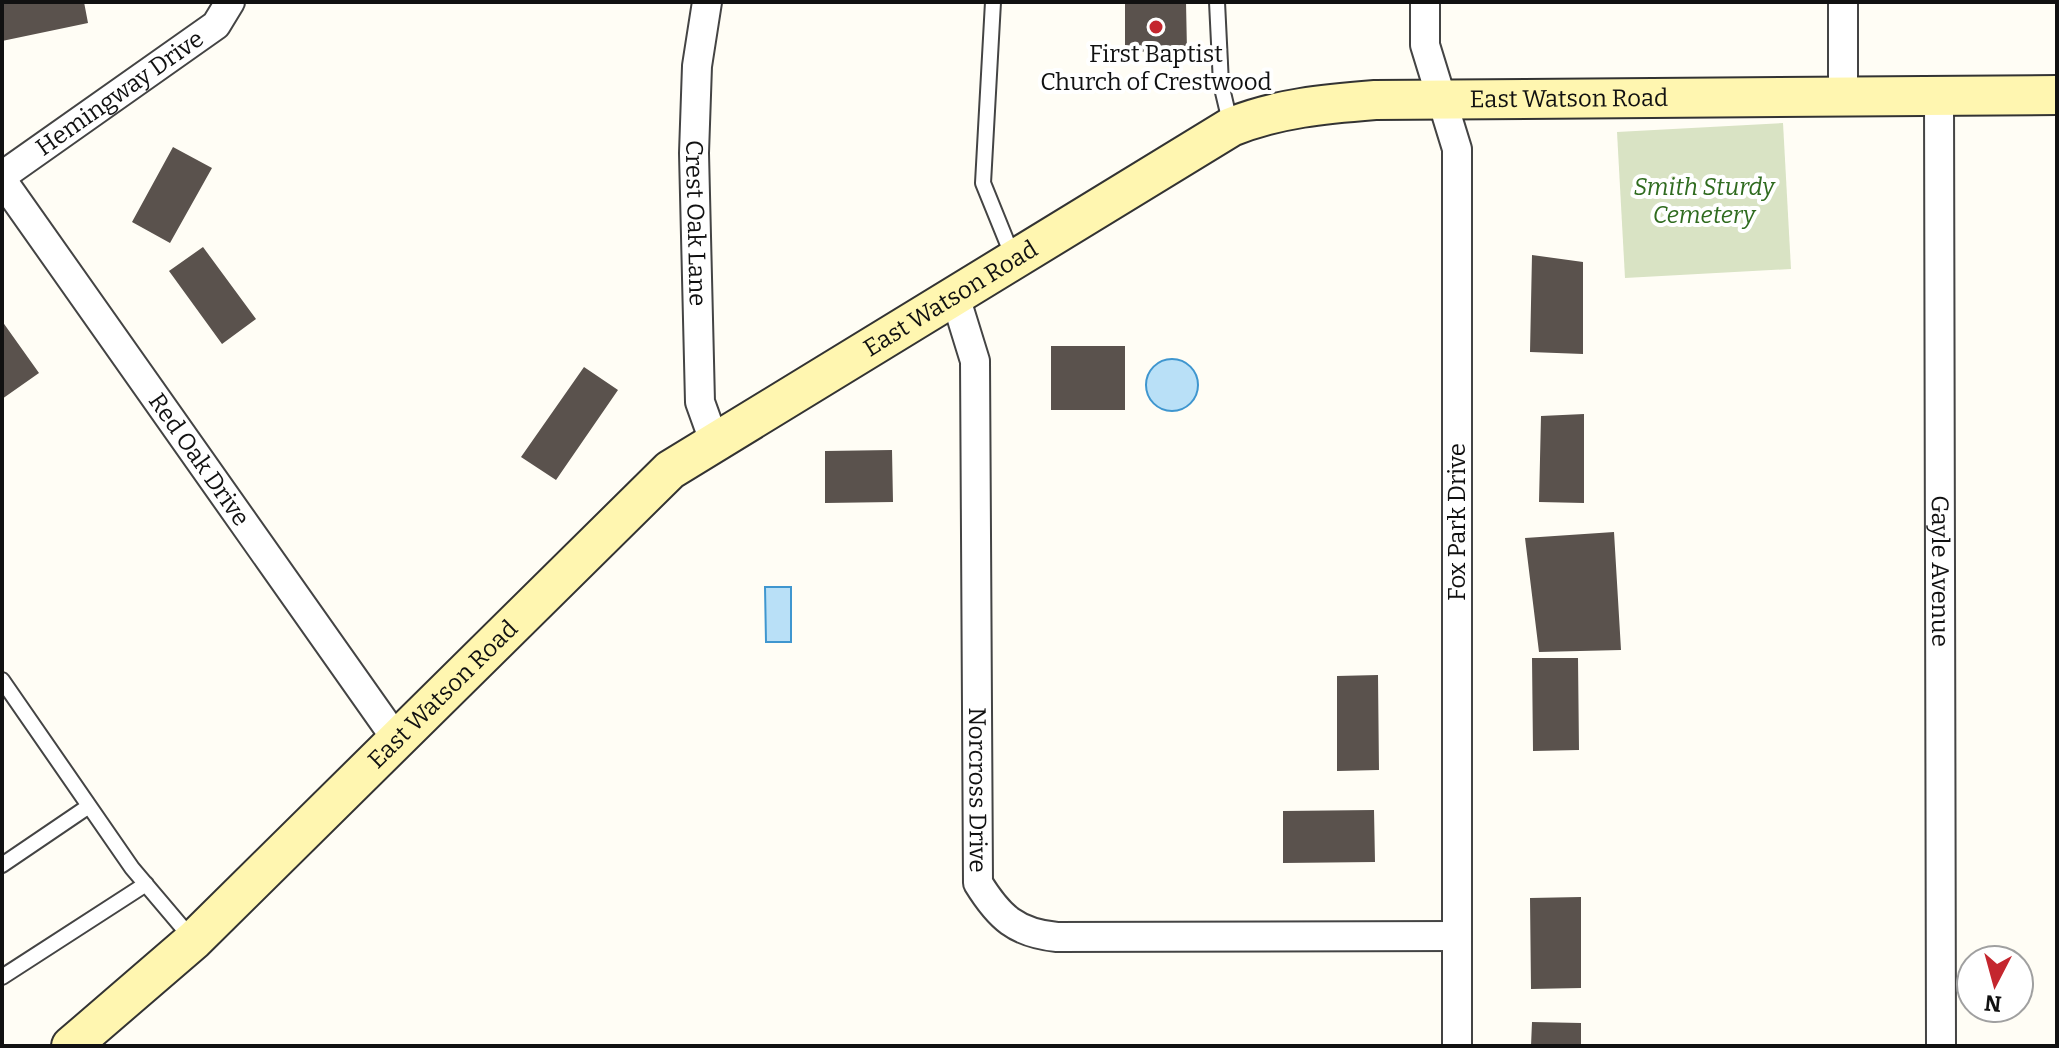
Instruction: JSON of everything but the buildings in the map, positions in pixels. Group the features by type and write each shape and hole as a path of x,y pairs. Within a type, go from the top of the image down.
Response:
{"street":[{"name":"Hemingway Drive","path":"2,178 216,25 230,2"},
{"name":"Crest Oak Lane","path":"707,2 697,66 694,153 700,402 714,441"},
{"name":"Fox Park Drive","path":"1425,2 1425,45 1457,149 1457,1046"},
{"path":"1843,2 1843,95"},
{"name":"Gayle Avenue","path":"1939,95 1941,1046"},
{"name":"East Watson Road","path":"78,1044 194,940 670,470 954,293 1231,127 1260,115 1303,106 1442,98 2057,95"},
{"name":"Red Oak Drive","path":"2,178 397,740"},
{"name":"Norcross Drive","path":"954,293 975,361 978,883 990,903 1008,921 1031,935 1057,937 1457,936"}],"lane":[{"path":"993,2 983,183 1013,257"},
{"path":"1217,2 1221,84 1231,127"},
{"path":"2,680 146,884 194,940"},
{"path":"2,865 89,806"},
{"path":"2,977 146,884"}],"green space":[{"name":"Smith Sturdy Cemetery","path":"1783,123 1791,269 1625,278 1617,132"}],"water":[{"path":"1172,359 1190,367 1198,385 1190,403 1172,411 1154,403 1146,385 1154,367"},
{"path":"765,587 791,587 791,642 766,642"}],"place":[{"name":"First Baptist Church of Crestwood","path":"1156,27"}]}
